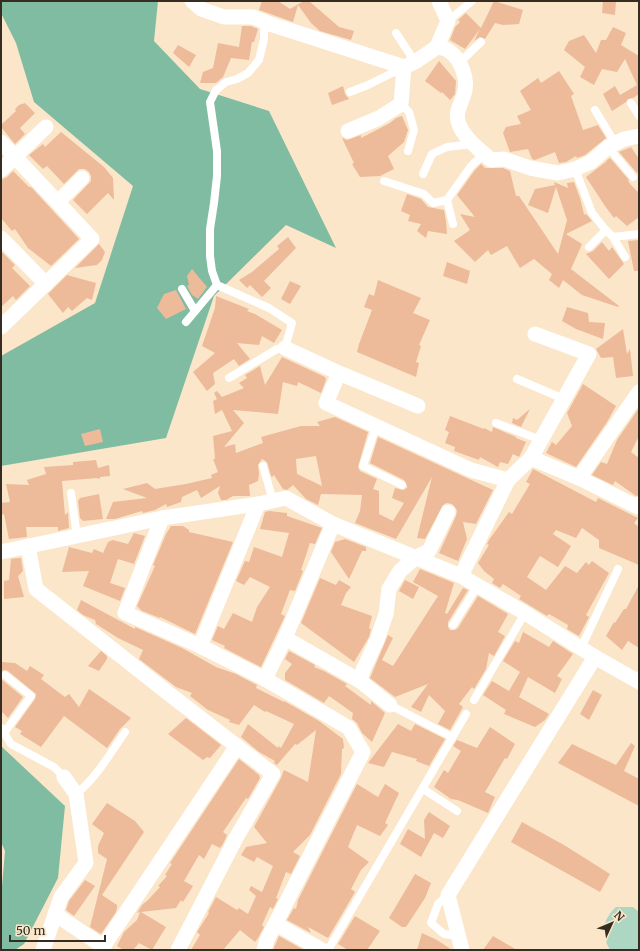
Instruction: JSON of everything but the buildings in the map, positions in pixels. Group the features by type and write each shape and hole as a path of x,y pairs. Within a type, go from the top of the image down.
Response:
{"street":[{"path":"192,1 201,9 224,16 253,17 264,22 410,64"},
{"path":"348,131 379,118 402,104 410,64 437,47 448,21 439,1"},
{"path":"437,47 448,50 460,62 465,81 465,93 460,104 457,120 467,138 490,160 504,160 530,168 558,173 575,169 591,162 612,145 624,139 639,136"},
{"path":"1,170 46,127"},
{"path":"1,142 92,239 1,327"},
{"path":"58,202 82,178"},
{"path":"1,238 46,284"},
{"path":"461,576 508,480 531,458 589,354 535,334"},
{"path":"285,348 418,406"},
{"path":"340,373 326,403 471,470 508,480"},
{"path":"579,478 639,392"},
{"path":"531,458 579,478 638,507 639,504"},
{"path":"1,552 162,518 286,498 333,524 461,576 525,612 595,657 639,682"},
{"path":"200,646 265,502"},
{"path":"360,681 386,614 389,589 400,571 416,557 429,551 448,512"},
{"path":"162,518 125,613 200,646 265,680 349,728 363,752 298,876 267,940 264,950"},
{"path":"265,680 285,638 333,524"},
{"path":"28,546 36,589 273,774 236,838 178,950"},
{"path":"285,638 360,681 390,704"},
{"path":"460,943 448,895 595,657"},
{"path":"55,914 102,948 237,746"},
{"path":"42,950 61,897 86,863 76,794 64,777"},
{"path":"276,924 322,950"}],"lane":[{"path":"448,21 472,1"},
{"path":"229,378 277,349 285,348 292,323 269,308 217,285 212,271 210,256 210,229 217,176 217,151 210,102 216,90 226,82 248,73 259,60 264,39 264,22"},
{"path":"350,92 368,85 410,64 396,33"},
{"path":"460,62 481,42"},
{"path":"402,104 409,112 414,130 408,151"},
{"path":"631,104 639,116"},
{"path":"595,110 612,145 633,177"},
{"path":"423,174 432,154 447,147 473,144"},
{"path":"384,181 424,194 433,203 447,200 471,166 484,154"},
{"path":"575,169 592,213 613,237 625,257"},
{"path":"447,200 453,224"},
{"path":"589,246 606,230"},
{"path":"613,237 639,234"},
{"path":"186,322 217,285"},
{"path":"182,289 195,311"},
{"path":"517,379 564,399"},
{"path":"496,423 541,440"},
{"path":"376,426 363,466 402,485"},
{"path":"263,466 265,502"},
{"path":"71,493 77,536"},
{"path":"581,648 618,569"},
{"path":"453,625 478,585"},
{"path":"474,700 525,612"},
{"path":"5,676 32,696 3,731 11,744 54,767 64,777"},
{"path":"390,704 452,737"},
{"path":"328,950 466,714"},
{"path":"76,794 85,787 125,732"},
{"path":"423,789 457,811"},
{"path":"448,895 438,904 432,923 444,934 460,943"}],"green space":[{"path":"1,1 158,1 154,41 200,89 269,111 336,248 286,225 214,296 166,438 1,466 1,356 95,303 133,186 34,102 16,43 1,13"},
{"path":"1,746 65,806 58,878 24,944 15,950 1,950 1,898 5,851 1,842"},
{"path":"616,907 633,907 639,912 639,950 610,950 605,938 604,927 608,916"}]}
